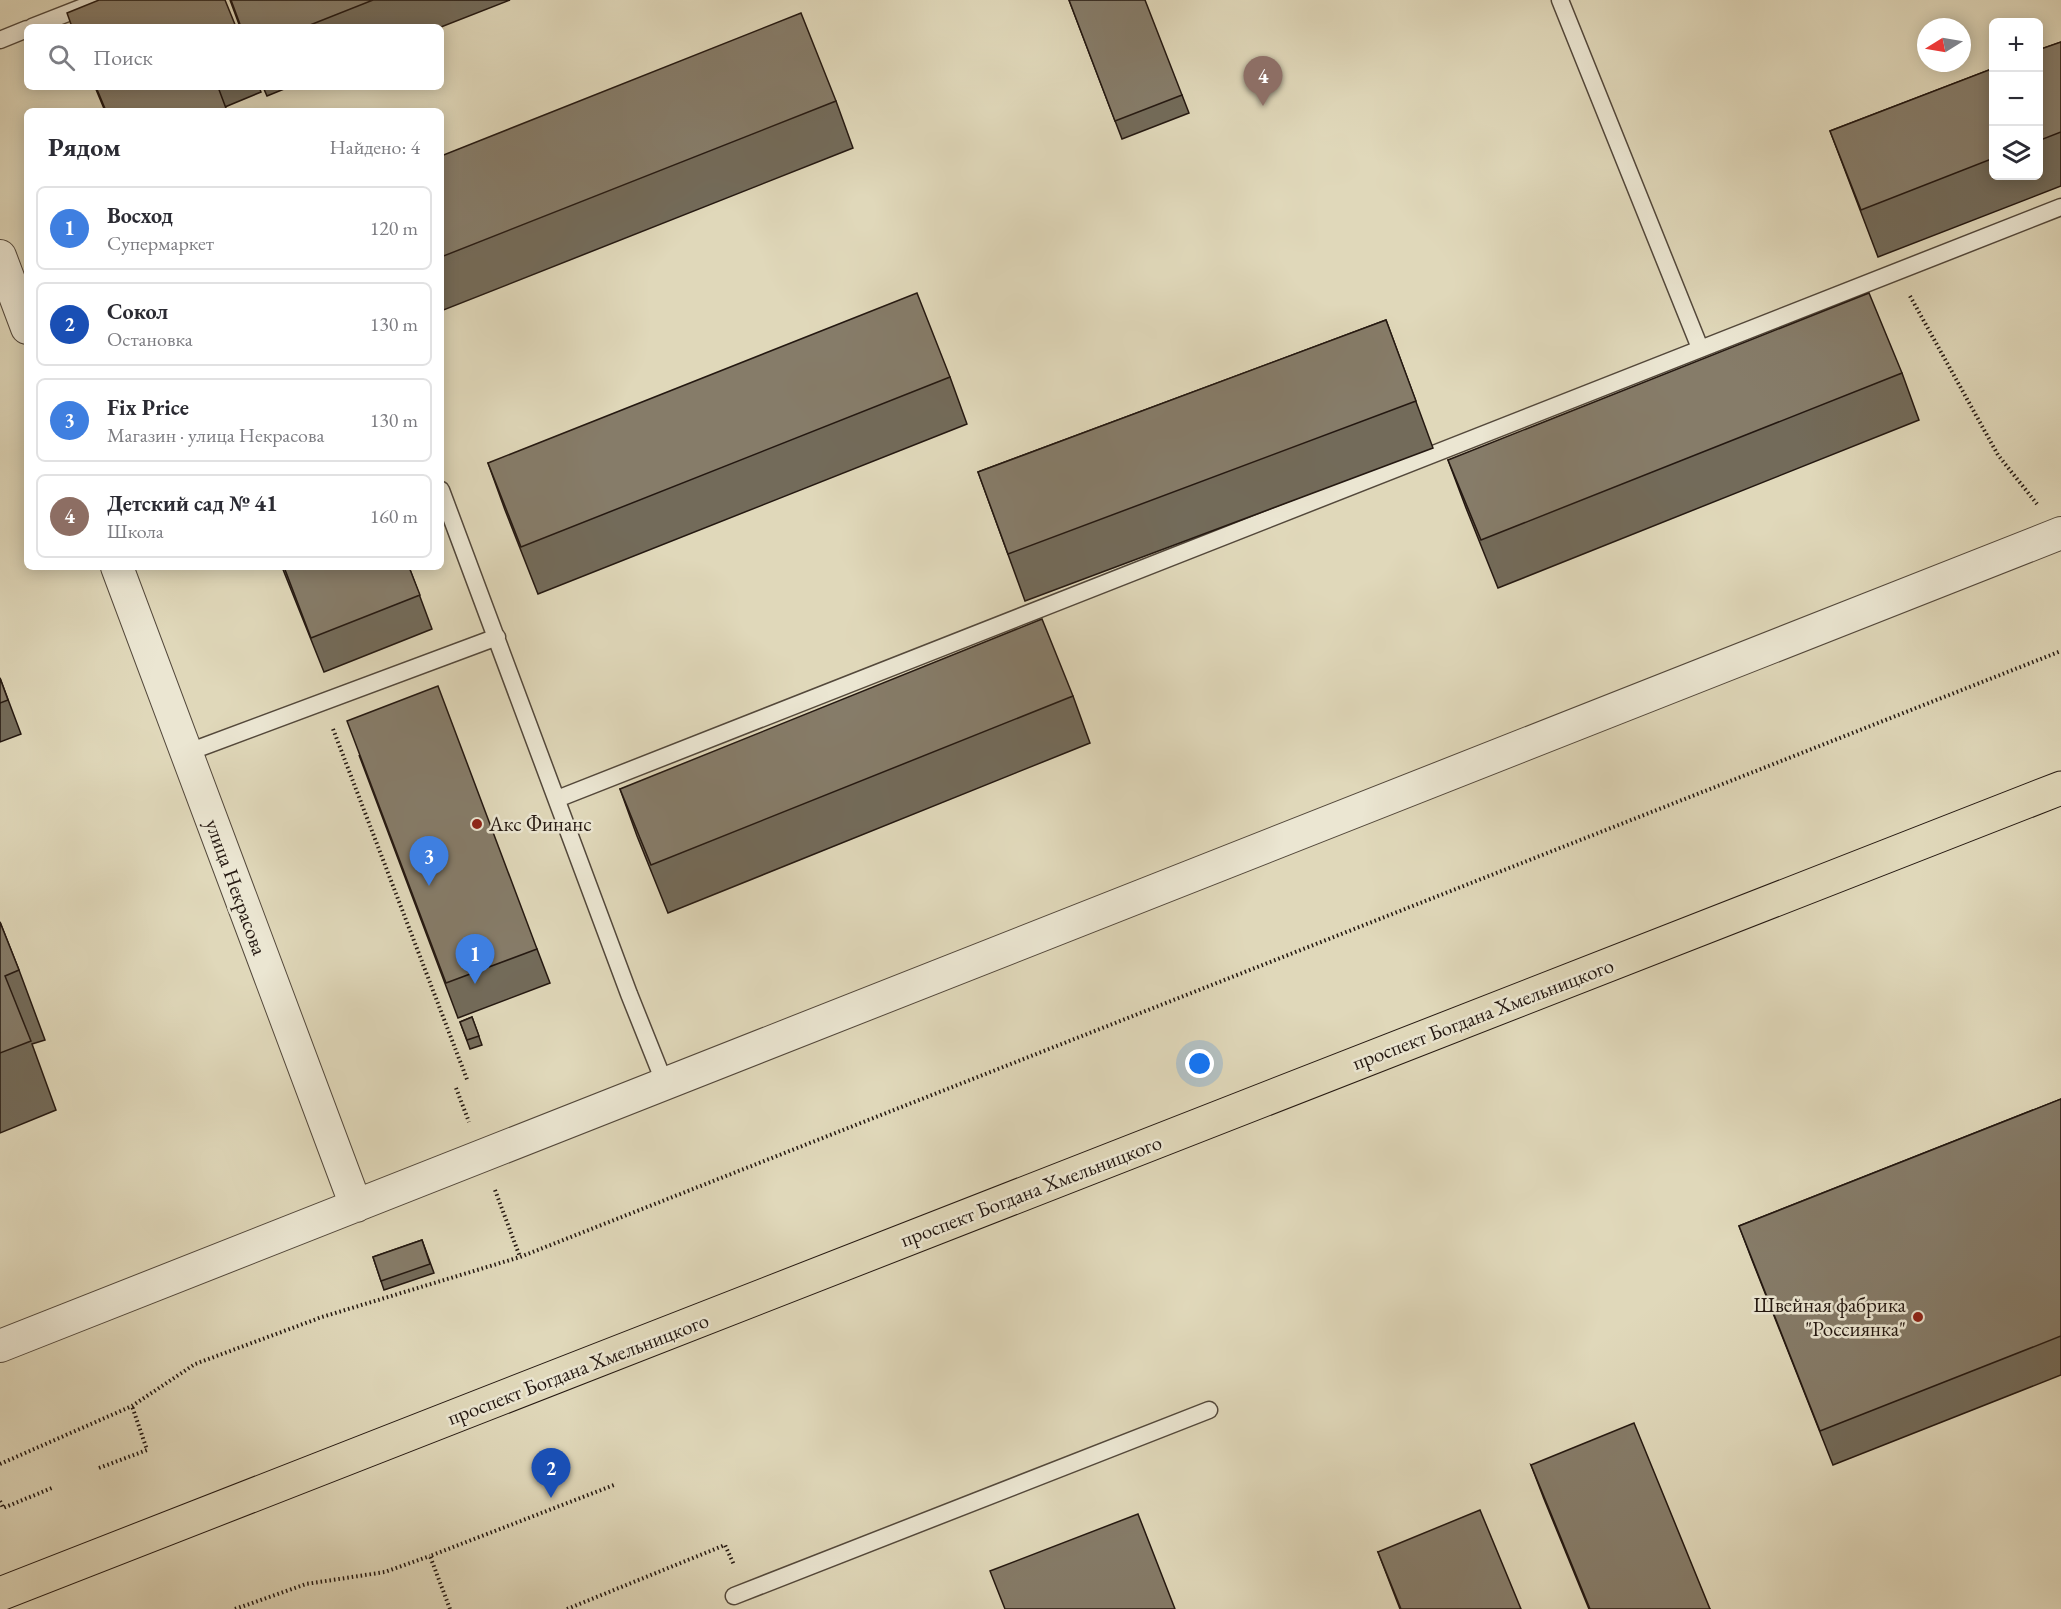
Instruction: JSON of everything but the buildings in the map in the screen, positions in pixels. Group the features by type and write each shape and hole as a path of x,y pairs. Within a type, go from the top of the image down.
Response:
{"main road":[{"name":"проспект Богдана Хмельницкого","path":"0,1594 2061,788"}],"street":[{"path":"0,256 24,320"},
{"path":"0,1346 2060,533"},
{"name":"улица Некрасова","path":"118,570 356,1206"}],"lane":[{"path":"40,24 101,0"},
{"path":"1560,0 1700,348"},
{"path":"0,39 24,30"},
{"path":"557,799 2061,207"},
{"path":"444,498 665,1084"},
{"path":"186,753 496,637"},
{"path":"740,1593 1209,1410"}],"path":[{"path":"1897,272 1998,455 2060,533"},
{"path":"0,1464 132,1406 195,1364 322,1317 520,1257 2061,651"},
{"path":"323,702 468,1082"},
{"path":"99,1468 147,1450 132,1406"},
{"path":"237,1609 306,1584 385,1572 614,1485"},
{"path":"0,1501 3,1508 52,1488"},
{"path":"567,1609 725,1545 740,1593"},
{"path":"430,1556 450,1609"}],"place":[{"name":"Детский сад № 41","path":"1263,106"},
{"name":"Акс Финанс","path":"477,824"},
{"name":"Fix Price","path":"429,886"},
{"name":"Восход","path":"475,984"},
{"name":"Швейная фабрика \"Россиянка\"","path":"1918,1317"},
{"name":"Сокол","path":"551,1498"}]}
